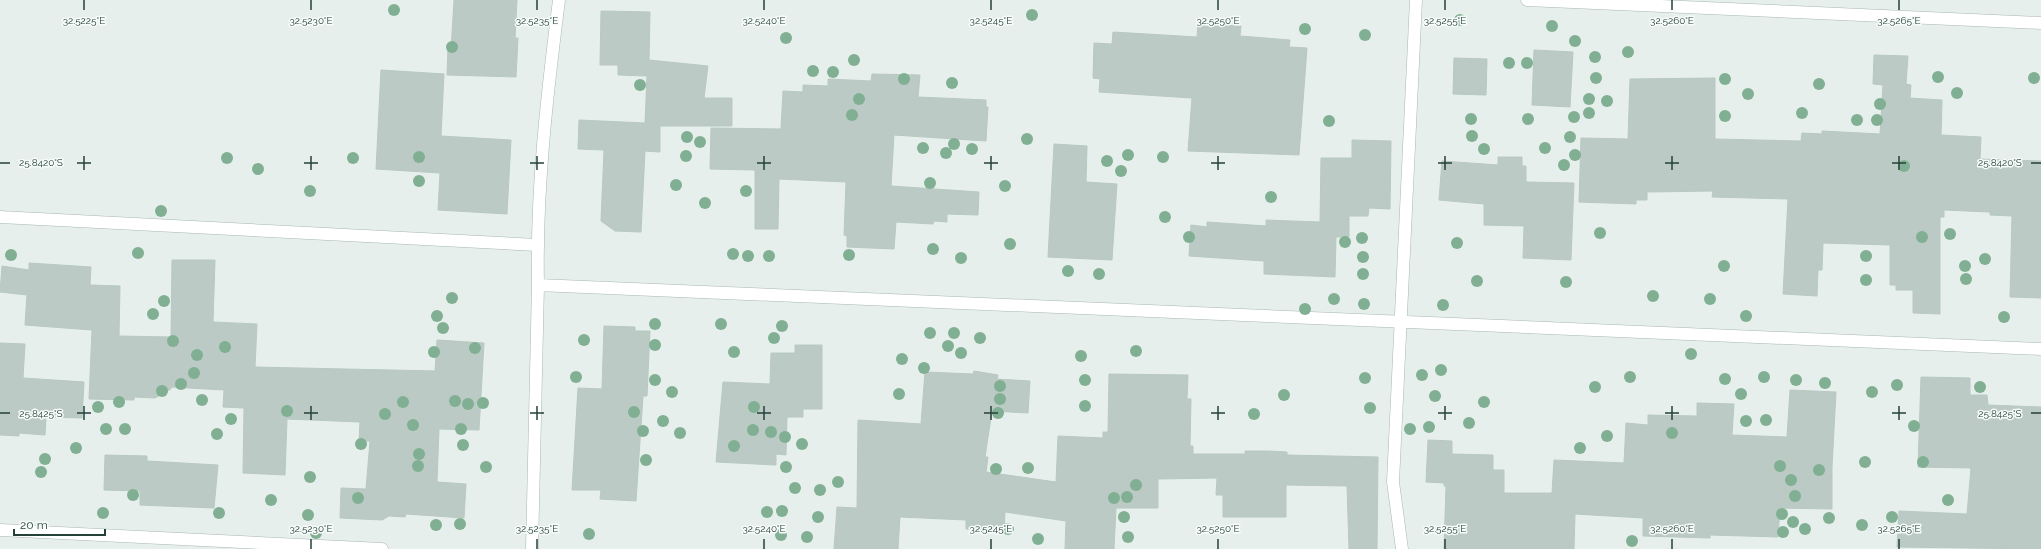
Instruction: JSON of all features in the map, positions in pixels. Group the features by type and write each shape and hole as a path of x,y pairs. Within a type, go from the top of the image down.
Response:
{"street":[{"path":"532,549 538,245 544,122 559,0"},
{"path":"1402,549 1393,482 1416,0"},
{"path":"1528,0 2041,23"},
{"path":"0,217 538,245"},
{"path":"538,285 2041,349"},
{"path":"0,530 382,549"}],"building":[{"path":"454,0 517,0 515,38 518,38 516,77 447,75 448,49 451,50"},
{"path":"601,11 650,12 649,60 708,66 704,98 732,98 732,126 660,126 660,152 645,151 641,232 615,231 601,221 604,150 578,149 579,120 645,123 647,76 618,75 618,65 600,65"},
{"path":"1198,24 1241,26 1240,36 1290,40 1289,47 1307,48 1299,155 1188,151 1192,98 1099,92 1100,79 1093,78 1094,43 1112,44 1113,32 1197,37"},
{"path":"1534,50 1573,52 1570,107 1532,105"},
{"path":"1874,55 1908,56 1906,84 1911,85 1910,98 1942,100 1941,135 1981,137 1980,159 2041,161 2041,298 2010,297 2012,216 1990,215 1990,212 1944,210 1944,217 1940,217 1940,314 1913,313 1913,290 1896,290 1896,285 1890,285 1890,245 1823,243 1822,270 1818,270 1817,296 1783,294 1788,199 1712,197 1713,191 1647,192 1647,200 1636,200 1636,204 1579,202 1581,138 1628,139 1630,79 1715,78 1715,139 1801,141 1802,133 1822,134 1822,131 1880,134 1883,85 1873,84"},
{"path":"1454,58 1487,59 1486,95 1453,94"},
{"path":"381,70 444,74 441,136 511,140 507,214 438,210 440,173 376,169"},
{"path":"872,74 920,75 918,97 986,100 986,107 988,107 986,141 894,135 891,186 979,192 978,215 947,214 947,222 934,221 933,224 896,222 894,249 847,247 847,236 844,235 846,182 779,179 778,229 755,229 755,170 710,169 711,128 781,129 783,91 803,92 803,85 828,86 828,79 871,81"},
{"path":"1352,140 1391,141 1390,209 1369,208 1368,216 1349,216 1349,237 1336,237 1335,277 1264,274 1264,261 1189,256 1191,225 1207,227 1207,222 1266,226 1266,220 1320,222 1321,158 1352,158"},
{"path":"1054,144 1087,146 1086,182 1117,184 1112,260 1048,257"},
{"path":"1498,157 1522,157 1522,166 1526,166 1526,182 1574,183 1571,260 1523,258 1524,226 1484,225 1484,204 1439,200 1442,161 1498,165"},
{"path":"172,260 215,260 213,322 257,324 255,367 435,371 437,340 484,343 479,430 439,429 437,482 466,484 464,518 406,514 405,517 389,516 382,520 340,518 341,488 366,489 370,441 359,441 360,422 287,419 285,475 243,473 244,408 223,407 224,390 171,387 171,389 155,398 134,397 134,400 89,399 92,330 25,325 27,295 0,292 2,266 29,270 29,263 91,267 90,285 120,286 119,336 171,337"},
{"path":"604,326 635,327 635,331 650,331 647,396 643,396 636,501 600,499 601,490 572,490 578,388 602,389"},
{"path":"0,343 25,344 23,378 84,382 82,418 46,417 45,435 19,433 19,436 0,435"},
{"path":"795,345 822,345 822,409 803,409 803,417 787,417 786,455 776,454 776,465 716,462 723,382 770,384 771,353 795,353"},
{"path":"974,371 998,375 997,379 1030,381 1028,413 992,411 985,457 988,457 986,472 1056,482 1058,436 1103,438 1103,432 1108,432 1109,374 1188,375 1187,399 1191,399 1190,446 1193,446 1193,454 1245,454 1245,451 1268,451 1287,452 1287,455 1378,457 1377,549 1349,549 1347,486 1286,485 1286,517 1223,517 1223,495 1216,495 1217,478 1158,479 1158,508 1116,508 1114,549 1065,549 1066,521 1005,512 1004,531 966,529 966,520 900,517 898,549 834,549 837,507 857,508 858,420 921,424 925,372 973,374"},
{"path":"1921,377 1970,378 1970,395 1987,395 1988,405 2041,407 2041,549 1897,547 1899,511 1967,514 1971,468 1918,467"},
{"path":"1790,390 1836,392 1832,467 1832,509 1780,508 1778,537 1710,535 1710,538 1643,536 1643,518 1575,514 1574,549 1444,549 1446,486 1444,486 1444,483 1426,482 1428,440 1452,441 1452,454 1493,455 1493,470 1504,470 1504,493 1552,493 1554,460 1624,463 1626,423 1648,425 1648,415 1697,416 1697,403 1734,404 1732,435 1787,437"},
{"path":"105,455 147,456 147,461 218,465 214,508 140,505 140,491 104,490"}]}
